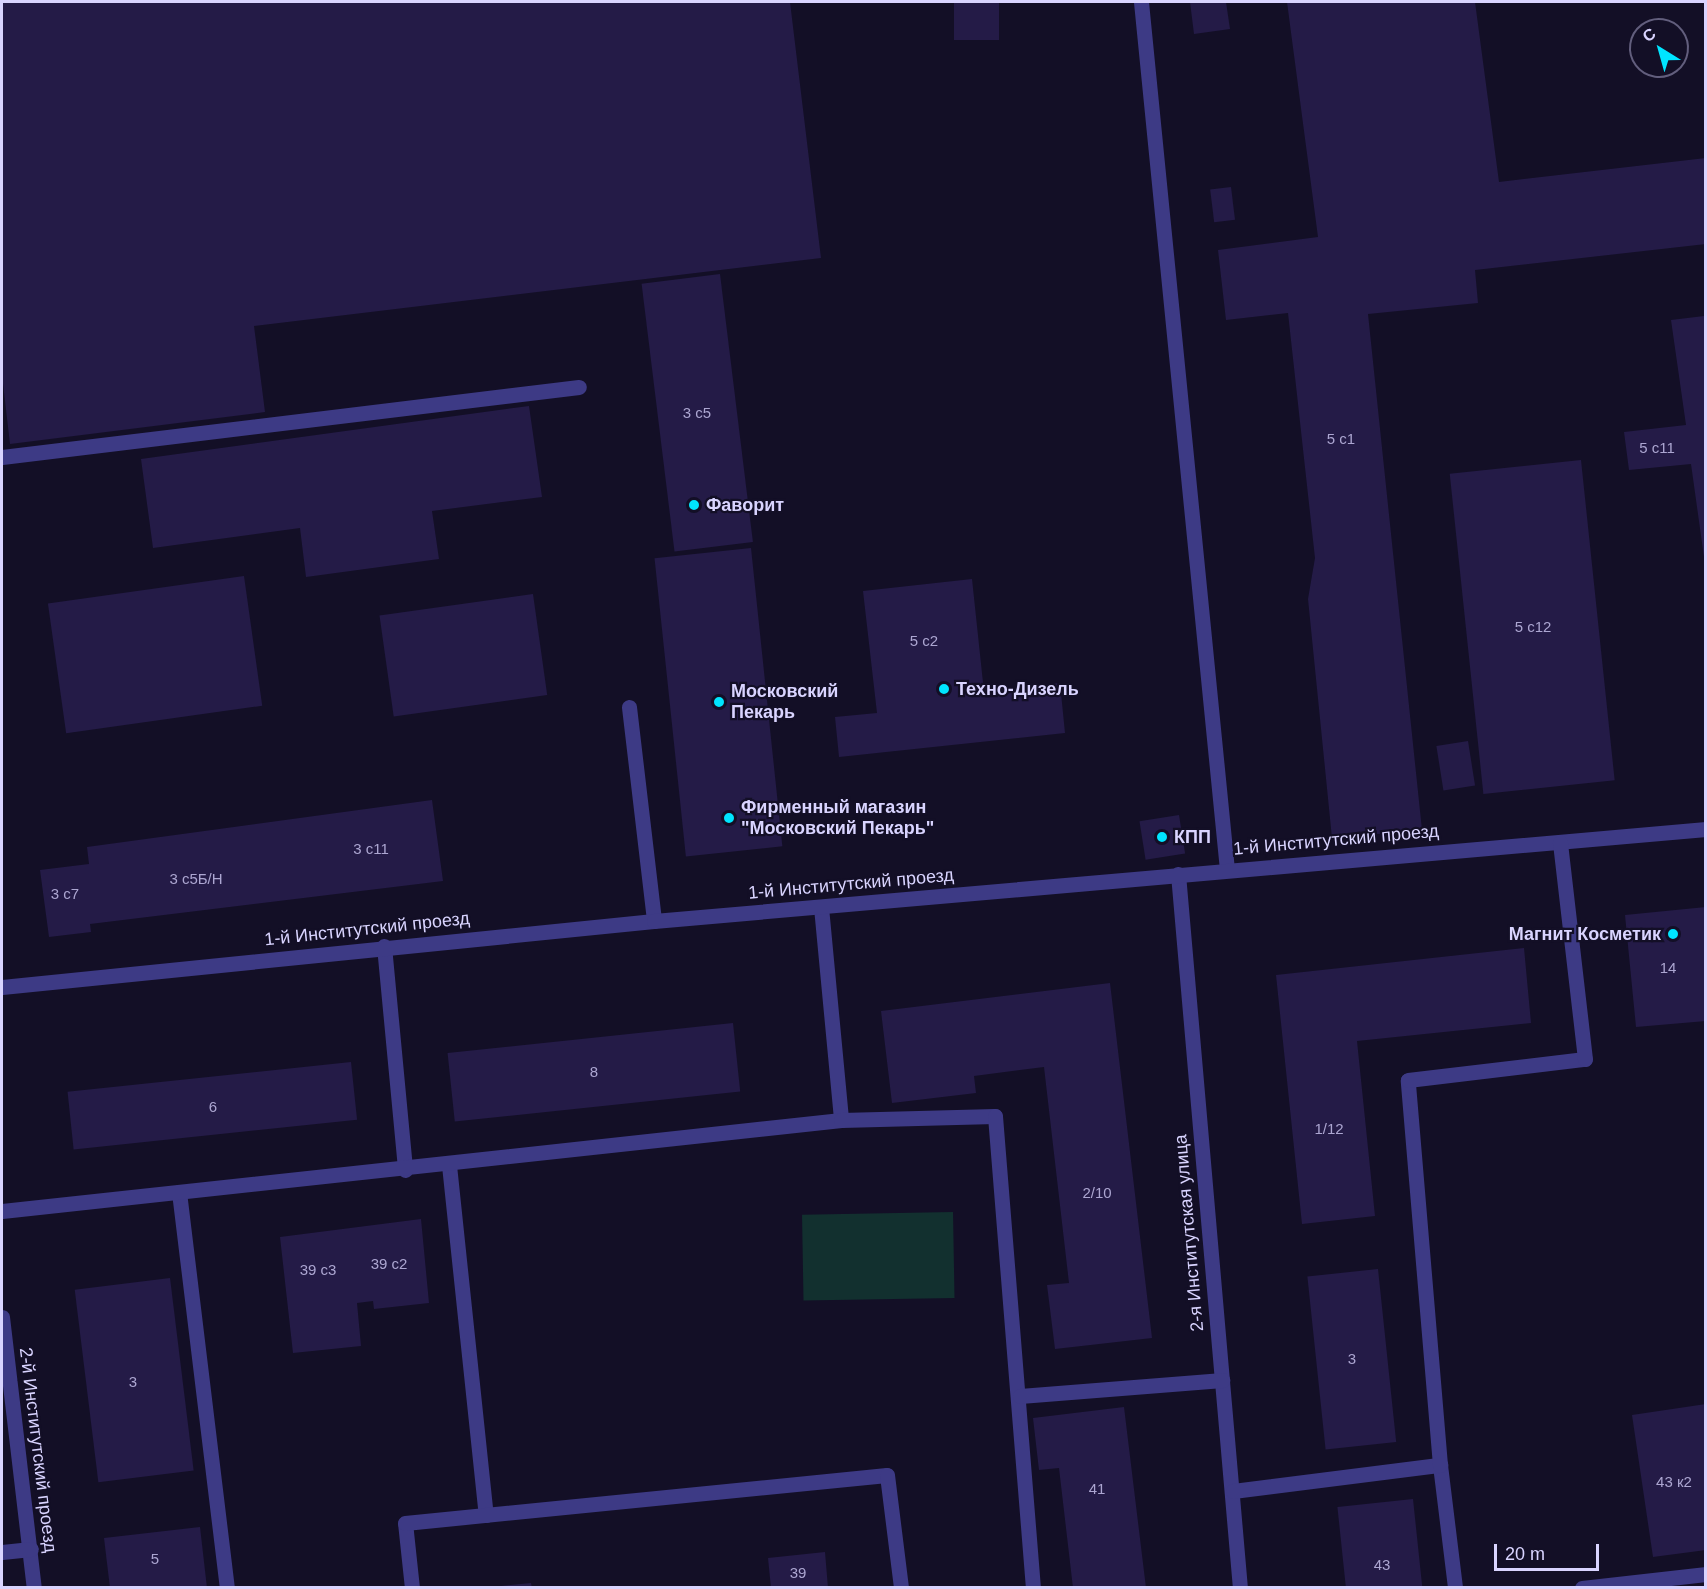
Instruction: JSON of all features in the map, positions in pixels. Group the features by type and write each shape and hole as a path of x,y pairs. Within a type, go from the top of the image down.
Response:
{"street":[{"path":"1140,2 1227,869"},
{"path":"2,457 579,387"},
{"path":"629,706 654,921"},
{"name":"1-й Институтский проезд","path":"2,987 384,946 1227,869 1706,829"},
{"path":"1455,1587 1440,1466 1408,1080 1585,1059 1560,842"},
{"name":"2-я Институтская улица","path":"1178,874 1240,1587"},
{"path":"821,907 841,1120"},
{"path":"384,946 405,1170"},
{"path":"2,1211 405,1170 841,1120 995,1116 1020,1396 1033,1587"},
{"path":"449,1165 486,1515"},
{"path":"179,1192 227,1587"},
{"name":"2-й Институтский проезд","path":"2,1317 34,1587"},
{"path":"1020,1396 1222,1380"},
{"path":"1233,1491 1440,1466"},
{"path":"412,1587 405,1523 887,1474 901,1587"},
{"path":"2,1552 31,1549"},
{"path":"1582,1587 1706,1574"}],"green space":[{"path":"953,1212 955,1298 804,1301 802,1215"}],"building":[{"path":"2,2 790,2 821,258 254,326 265,412 10,444 2,375"},
{"path":"954,2 999,2 999,40 954,40"},
{"path":"1190,2 1226,2 1230,29 1194,34"},
{"path":"1287,2 1475,2 1499,182 1706,158 1706,244 1475,270 1478,303 1368,314 1422,830 1332,838 1308,599 1315,558 1288,313 1226,320 1218,250 1318,237"},
{"path":"1231,187 1235,220 1214,222 1210,190"},
{"path":"720,274 753,542 674,552 642,284"},
{"path":"1704,316 1706,557 1704,557 1691,464 1629,470 1624,432 1686,425 1671,320"},
{"path":"529,406 542,497 432,511 439,559 306,577 300,528 153,548 141,459"},
{"path":"1581,460 1615,780 1483,794 1450,474"},
{"name":"Московский Пекарь","path":"751,548 782,846 686,856 655,558"},
{"path":"244,576 262,706 66,733 48,604"},
{"path":"972,579 984,692 1060,683 1065,733 839,757 835,717 877,713 863,591"},
{"path":"533,594 547,695 394,717 380,616"},
{"path":"1468,741 1475,785 1443,790 1436,746"},
{"path":"432,800 443,881 90,924 91,932 49,937 40,870 89,864 87,847"},
{"name":"КПП","path":"1179,815 1185,854 1146,860 1139,821"},
{"path":"1706,907 1706,1021 1636,1027 1625,915"},
{"path":"1524,948 1531,1023 1357,1041 1375,1216 1302,1224 1276,975"},
{"path":"1110,983 1152,1338 1055,1349 1047,1285 1069,1283 1044,1067 974,1076 976,1093 892,1103 881,1011"},
{"path":"733,1023 740,1092 455,1122 448,1053"},
{"path":"351,1062 357,1120 74,1149 68,1092"},
{"path":"421,1219 429,1303 374,1309 373,1301 357,1303 361,1346 293,1353 280,1237"},
{"path":"1378,1269 1396,1442 1326,1449 1307,1276"},
{"path":"170,1278 194,1471 98,1482 75,1290"},
{"path":"1706,1404 1706,1550 1653,1557 1632,1415"},
{"path":"1124,1407 1146,1588 1073,1588 1059,1468 1039,1470 1033,1418"},
{"path":"1413,1499 1422,1588 1346,1588 1337,1507"},
{"path":"200,1527 207,1588 110,1588 104,1538"},
{"path":"825,1552 828,1588 771,1588 768,1558"},
{"path":"531,1583 532,1588 501,1588 501,1586"}],"place":[{"name":"Фаворит","path":"694,505"},
{"name":"Техно-Дизель","path":"944,689"},
{"name":"Московский Пекарь","path":"719,702"},
{"name":"Фирменный магазин \"Московский Пекарь\"","path":"729,818"},
{"name":"КПП","path":"1162,837"},
{"name":"Магнит Косметик","path":"1673,934"}]}
